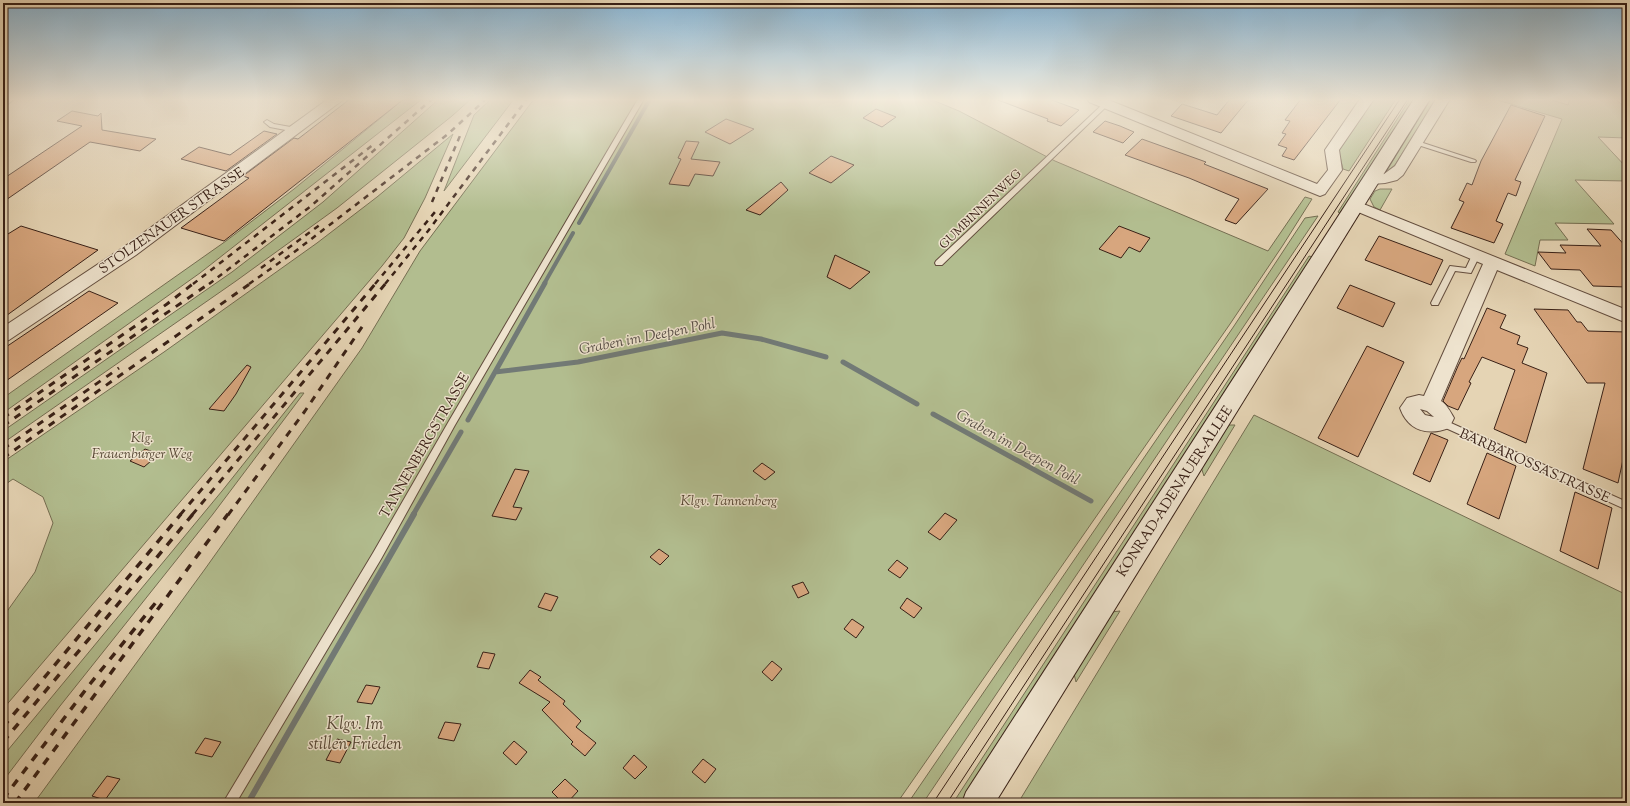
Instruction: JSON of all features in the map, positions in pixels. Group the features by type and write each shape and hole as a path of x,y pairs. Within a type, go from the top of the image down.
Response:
{"main road":[{"name":"KONRAD-ADENAUER-ALLEE","path":"977,803 1399,137"}],"street":[{"name":"STOLZENAUER STRASSE","path":"3,336 130,251 287,137"},
{"path":"1191,137 1320,191 1335,170 1332,150 1341,137"},
{"path":"1372,180 1384,180 1395,176 1421,137"},
{"path":"1356,206 1627,317"},
{"name":"BARBAROSSASTRASSE","path":"1442,423 1444,418 1442,413 1430,404 1484,258"}],"lane":[{"name":"TANNENBERGSTRASSE","path":"229,803 377,556 452,423 619,137"},
{"name":"GUMBINNENWEG","path":"939,263 1072,137"},
{"path":"1417,143 1473,161"},
{"path":"1435,303 1453,268 1468,270 1484,258"},
{"name":"BARBAROSSASTRASSE","path":"1442,423 1627,506"}],"green space":[{"path":"358,137 374,137 200,273 3,413 3,398 226,241 294,189"},
{"path":"397,137 426,137 337,208 236,281 3,443 3,431 232,272 323,202"},
{"name":"Klg. Frauenburger Weg","path":"450,137 452,137 425,198 404,238 382,266 3,709 3,617 35,572 53,523 43,497 13,479 3,486 3,462 164,352 317,243 377,197"},
{"path":"465,137 485,137 444,191"},
{"name":"Klgv. Tannenberg","path":"506,137 1008,137 1055,161 1268,251 1305,197 1312,199 1230,324 897,803 34,803 205,569 362,348 420,251"},
{"path":"1347,137 1371,137 1349,171 1343,169 1338,149"},
{"path":"1386,137 1391,137 1341,214 1338,212"},
{"path":"1408,137 1413,137 1395,165 1386,172"},
{"path":"1555,137 1627,137 1627,138 1598,137 1627,168 1627,181 1575,180 1614,224 1555,223 1568,240 1540,240 1535,266 1505,254"},
{"path":"1380,189 1392,189 1380,210 1374,207 1370,199 1375,191"},
{"path":"1318,216 923,803 908,803 1234,326 1305,218"},
{"path":"1309,256 1313,257 961,803 953,803"},
{"path":"300,393 304,393 213,514 60,706 3,781 3,756 222,491"},
{"path":"1254,415 1627,595 1627,803 1018,803"},
{"path":"1228,425 1235,425 1204,476 1201,467"},
{"path":"1120,611 1076,682 1073,670 1111,612"}],"building":[{"path":"66,137 142,137 156,139 140,151 90,142 3,202 3,179"},
{"path":"256,137 273,137 226,171 181,159 199,147 230,155"},
{"path":"301,137 356,137 224,241 181,228 249,178 243,176 294,138 298,139"},
{"path":"715,137 742,137 730,144"},
{"path":"1106,137 1129,137 1123,143"},
{"path":"1284,137 1312,137 1294,160 1282,156 1287,148 1278,145"},
{"path":"1494,137 1535,137 1515,180 1521,182 1516,196 1508,193 1496,221 1503,224 1494,243 1451,228 1464,202 1459,200 1467,183 1472,185 1481,161"},
{"path":"1142,139 1206,162 1204,164 1268,189 1236,224 1225,220 1239,199 1189,178 1125,155"},
{"path":"686,141 699,142 691,159 720,162 713,176 695,174 689,186 669,184 681,159 678,158"},
{"path":"831,156 854,165 831,183 809,173"},
{"path":"781,182 788,190 760,215 746,210"},
{"path":"21,226 98,250 3,318 3,237"},
{"path":"1119,226 1150,238 1140,252 1129,247 1121,258 1099,249"},
{"path":"1587,229 1611,230 1627,248 1627,287 1593,286 1580,270 1551,269 1538,252 1566,253 1560,245 1601,246"},
{"path":"1379,236 1443,260 1431,285 1365,260"},
{"path":"835,255 870,272 850,289 827,277"},
{"path":"1350,285 1395,303 1383,327 1337,308"},
{"path":"89,291 118,303 3,383 3,349"},
{"path":"1487,308 1506,315 1500,328 1520,336 1517,344 1528,348 1522,363 1547,373 1526,443 1494,429 1515,370 1482,357 1469,382 1471,383 1458,410 1448,406 1443,401 1458,366 1462,358 1464,359"},
{"path":"1534,309 1568,310 1577,322 1581,322 1588,331 1627,332 1627,441 1618,483 1583,469 1605,383 1587,383"},
{"path":"1367,346 1404,362 1358,457 1318,438"},
{"path":"247,365 251,367 236,394 224,411 209,409"},
{"path":"1431,433 1448,440 1430,482 1413,474"},
{"path":"145,449 159,454 144,467 130,461"},
{"path":"1487,453 1516,466 1499,519 1467,504"},
{"path":"762,463 775,472 765,480 753,471"},
{"path":"515,469 529,471 513,507 522,508 516,520 492,516"},
{"path":"1575,492 1612,508 1598,569 1560,551"},
{"path":"945,513 957,520 940,540 928,532"},
{"path":"659,549 669,556 660,565 650,557"},
{"path":"897,560 908,568 900,578 888,570"},
{"path":"803,582 809,593 798,598 792,586"},
{"path":"545,593 558,597 551,611 538,607"},
{"path":"907,598 922,608 914,618 900,608"},
{"path":"852,619 864,627 856,638 844,629"},
{"path":"483,652 495,654 489,669 477,667"},
{"path":"772,661 782,669 772,681 762,672"},
{"path":"530,670 541,677 538,680 565,701 563,704 581,721 576,727 596,743 585,756 571,744 573,742 542,710 550,702 519,683"},
{"path":"366,685 380,687 372,704 357,702"},
{"path":"445,722 461,724 454,741 438,738"},
{"path":"205,738 221,742 212,757 195,753"},
{"path":"337,739 351,742 340,763 326,760"},
{"path":"514,741 527,752 516,765 503,753"},
{"path":"634,755 647,767 635,779 623,768"},
{"path":"703,759 716,769 705,783 692,772"},
{"path":"107,776 120,779 105,800 92,796"},
{"path":"565,779 578,791 567,803 563,803 552,792"}],"waterway":[{"path":"579,223 628,137"},
{"path":"544,284 573,233"},
{"path":"468,420 545,283"},
{"name":"Graben im Deepen Pohl","path":"495,372 578,362 722,333 761,339 826,357"},
{"name":"Graben im Deepen Pohl","path":"843,362 917,404"},
{"name":"Graben im Deepen Pohl","path":"933,414 1091,501"},
{"path":"413,515 461,432"},
{"path":"248,803 414,514"}],"tram line":[{"path":"933,803 1375,137"},
{"path":"947,803 1383,137"}],"railway":[{"path":"209,284 311,206 389,137"},
{"path":"249,284 293,253 445,137"},
{"path":"432,202 460,137"},
{"path":"385,284 428,231 499,137"},
{"path":"193,284 374,144"},
{"path":"375,284 435,212"},
{"path":"261,268 321,224"},
{"path":"3,418 167,304 194,283"},
{"path":"3,426 210,283"},
{"path":"3,458 251,283"},
{"path":"180,515 376,283"},
{"path":"192,515 386,283"},
{"path":"228,515 305,411 364,324"},
{"path":"3,449 119,368"},
{"path":"3,727 181,514"},
{"path":"3,742 193,514"},
{"path":"15,803 228,514"},
{"path":"3,799 90,684 157,601"}],"park label":[{"name":"Klgv. Im stillen Frieden","path":"355,733"}]}
